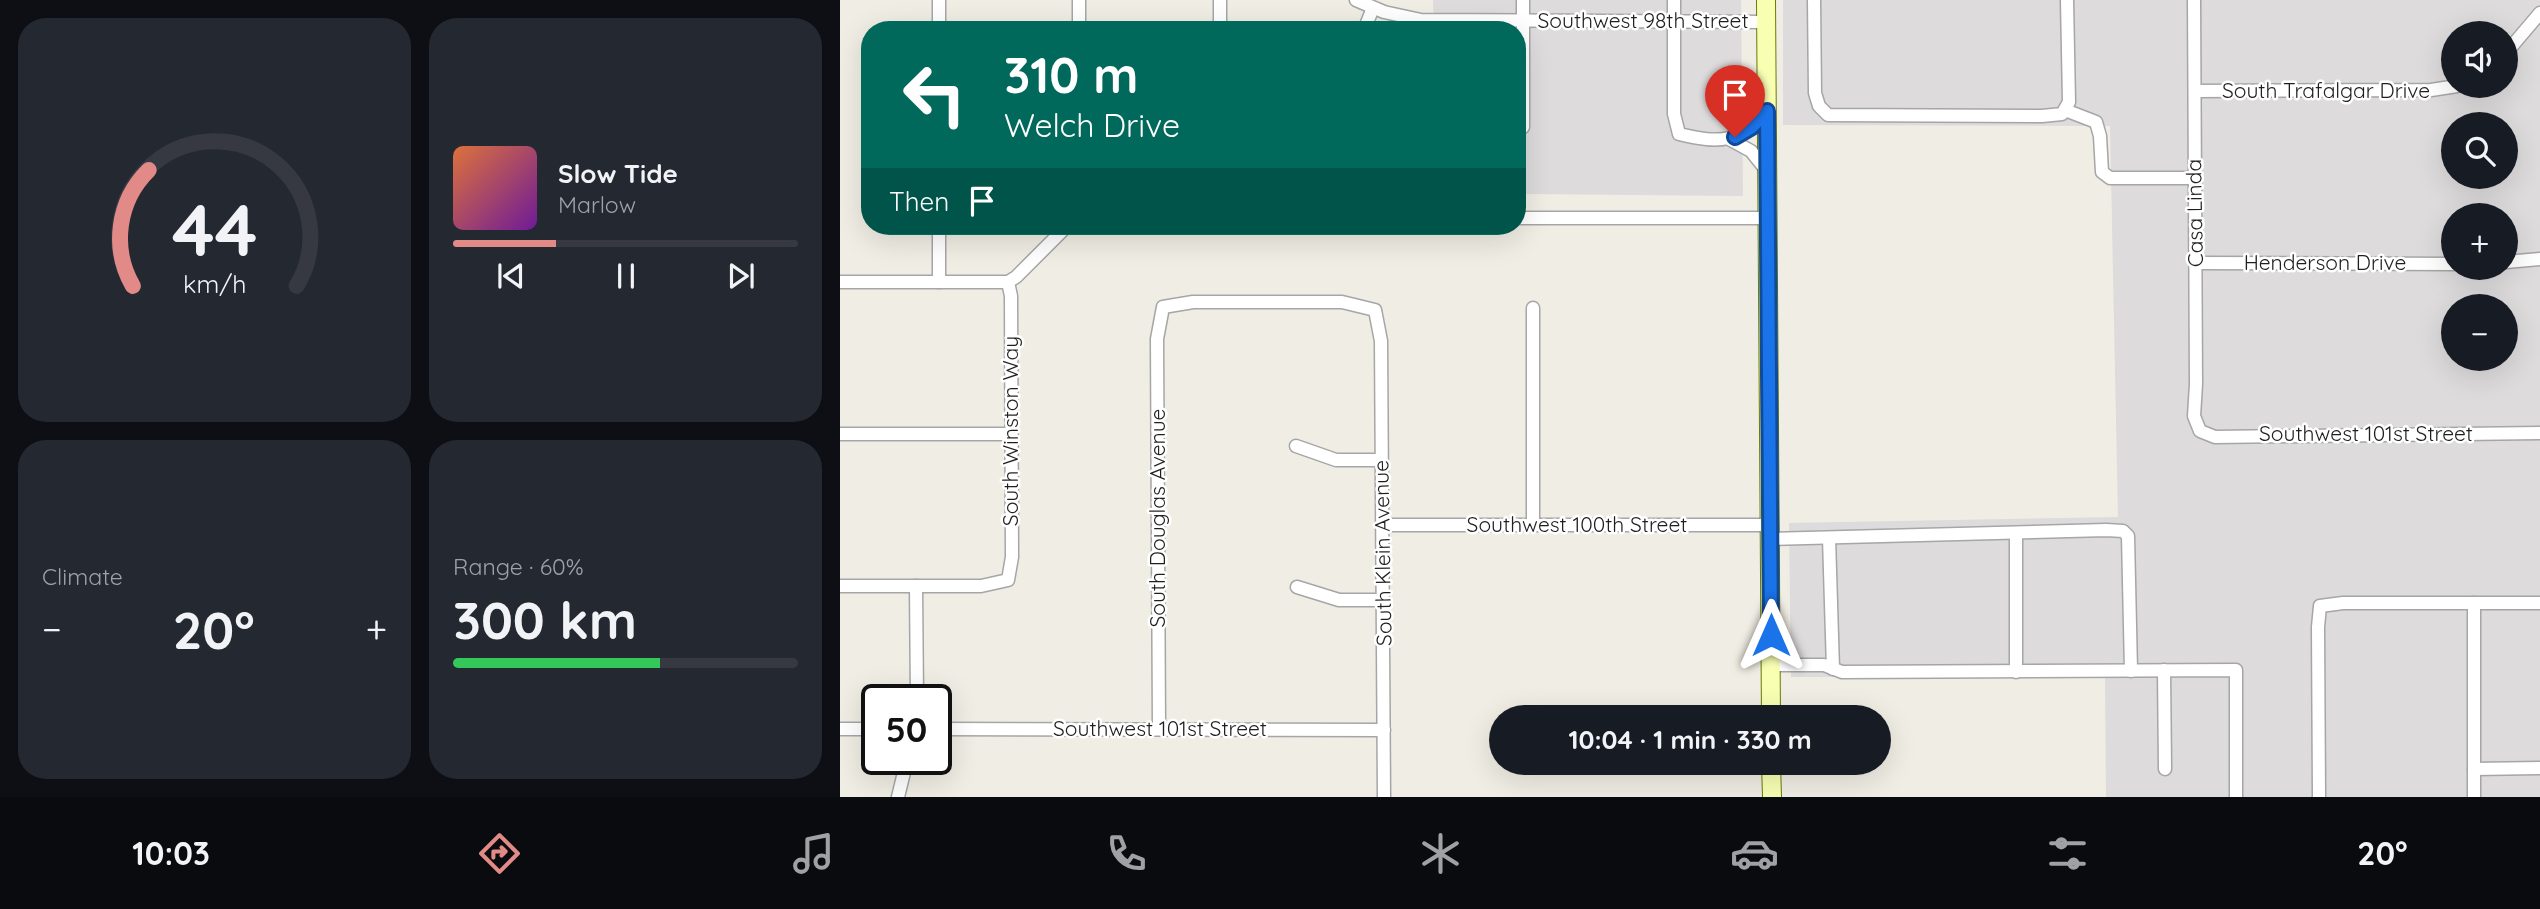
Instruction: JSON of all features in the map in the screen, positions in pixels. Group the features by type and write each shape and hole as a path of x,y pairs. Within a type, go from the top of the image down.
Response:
{"main road":[{"path":"1766,0 1771,705"},
{"path":"1772,775 1772,797"}],"street":[{"path":"939,0 939,21"},
{"path":"1079,0 1079,21"},
{"path":"1220,0 1220,21"},
{"name":"Southwest 98th Street","path":"1356,0 1394,15 1421,20 1766,22"},
{"path":"1523,0 1523,21"},
{"path":"1674,0 1674,114 1679,134 1703,140 1728,139 1746,131 1767,111"},
{"path":"1814,0 1815,93 1819,106 1828,115 2042,116 2062,114 2069,102 2067,0"},
{"name":"Casa Linda","path":"2194,0 2194,416 2197,426"},
{"path":"1368,21 1373,8"},
{"path":"2518,38 2540,13"},
{"name":"South Trafalgar Drive","path":"2195,91 2441,88"},
{"path":"2065,110 2096,122 2100,136 2102,172 2110,178 2195,178"},
{"path":"1728,139 1751,151 1767,171"},
{"path":"1526,218 1768,218"},
{"path":"939,235 939,282"},
{"path":"840,282 1008,282 1058,235"},
{"path":"2518,261 2540,259"},
{"name":"Henderson Drive","path":"2196,263 2441,264"},
{"name":"South Winston Way","path":"916,586 981,586 1008,580 1012,557 1011,296 1008,282"},
{"name":"South Klein Avenue","path":"1163,307 1193,302 1342,302 1375,310 1381,341 1384,797"},
{"name":"South Douglas Avenue","path":"1159,729 1157,339 1163,307"},
{"path":"1533,308 1534,525"},
{"name":"Southwest 101st Street","path":"2197,426 2203,433 2215,437 2540,433"},
{"path":"840,434 1011,434"},
{"path":"1296,446 1336,460 1381,460"},
{"name":"Southwest 100th Street","path":"1383,525 1534,525 1770,532 1829,538 2123,531 2128,536 2132,671"},
{"path":"2016,533 2016,672"},
{"path":"1829,538 1833,669"},
{"path":"840,586 916,586 916,684"},
{"path":"1297,587 1339,600 1383,600"},
{"path":"2319,797 2320,606 2343,603 2540,603"},
{"path":"2474,603 2474,797"},
{"path":"1771,665 1824,665 1842,672 2236,670 2236,797"},
{"path":"2164,670 2165,769"},
{"path":"840,729 861,729"},
{"name":"Southwest 101st Street","path":"952,729 1384,730"},
{"path":"2474,769 2540,768"},
{"path":"898,797 903,775"}],"shaded area":[{"path":"1433,0 1741,0 1743,196 1526,194 1526,21 1434,21"},
{"path":"1783,0 2540,0 2540,797 2106,797 2105,677 1791,677 1789,523 2118,517 2110,126 1783,125"}],"route":[{"path":"1735,137 1752,127 1767,111 1771,635"}]}
